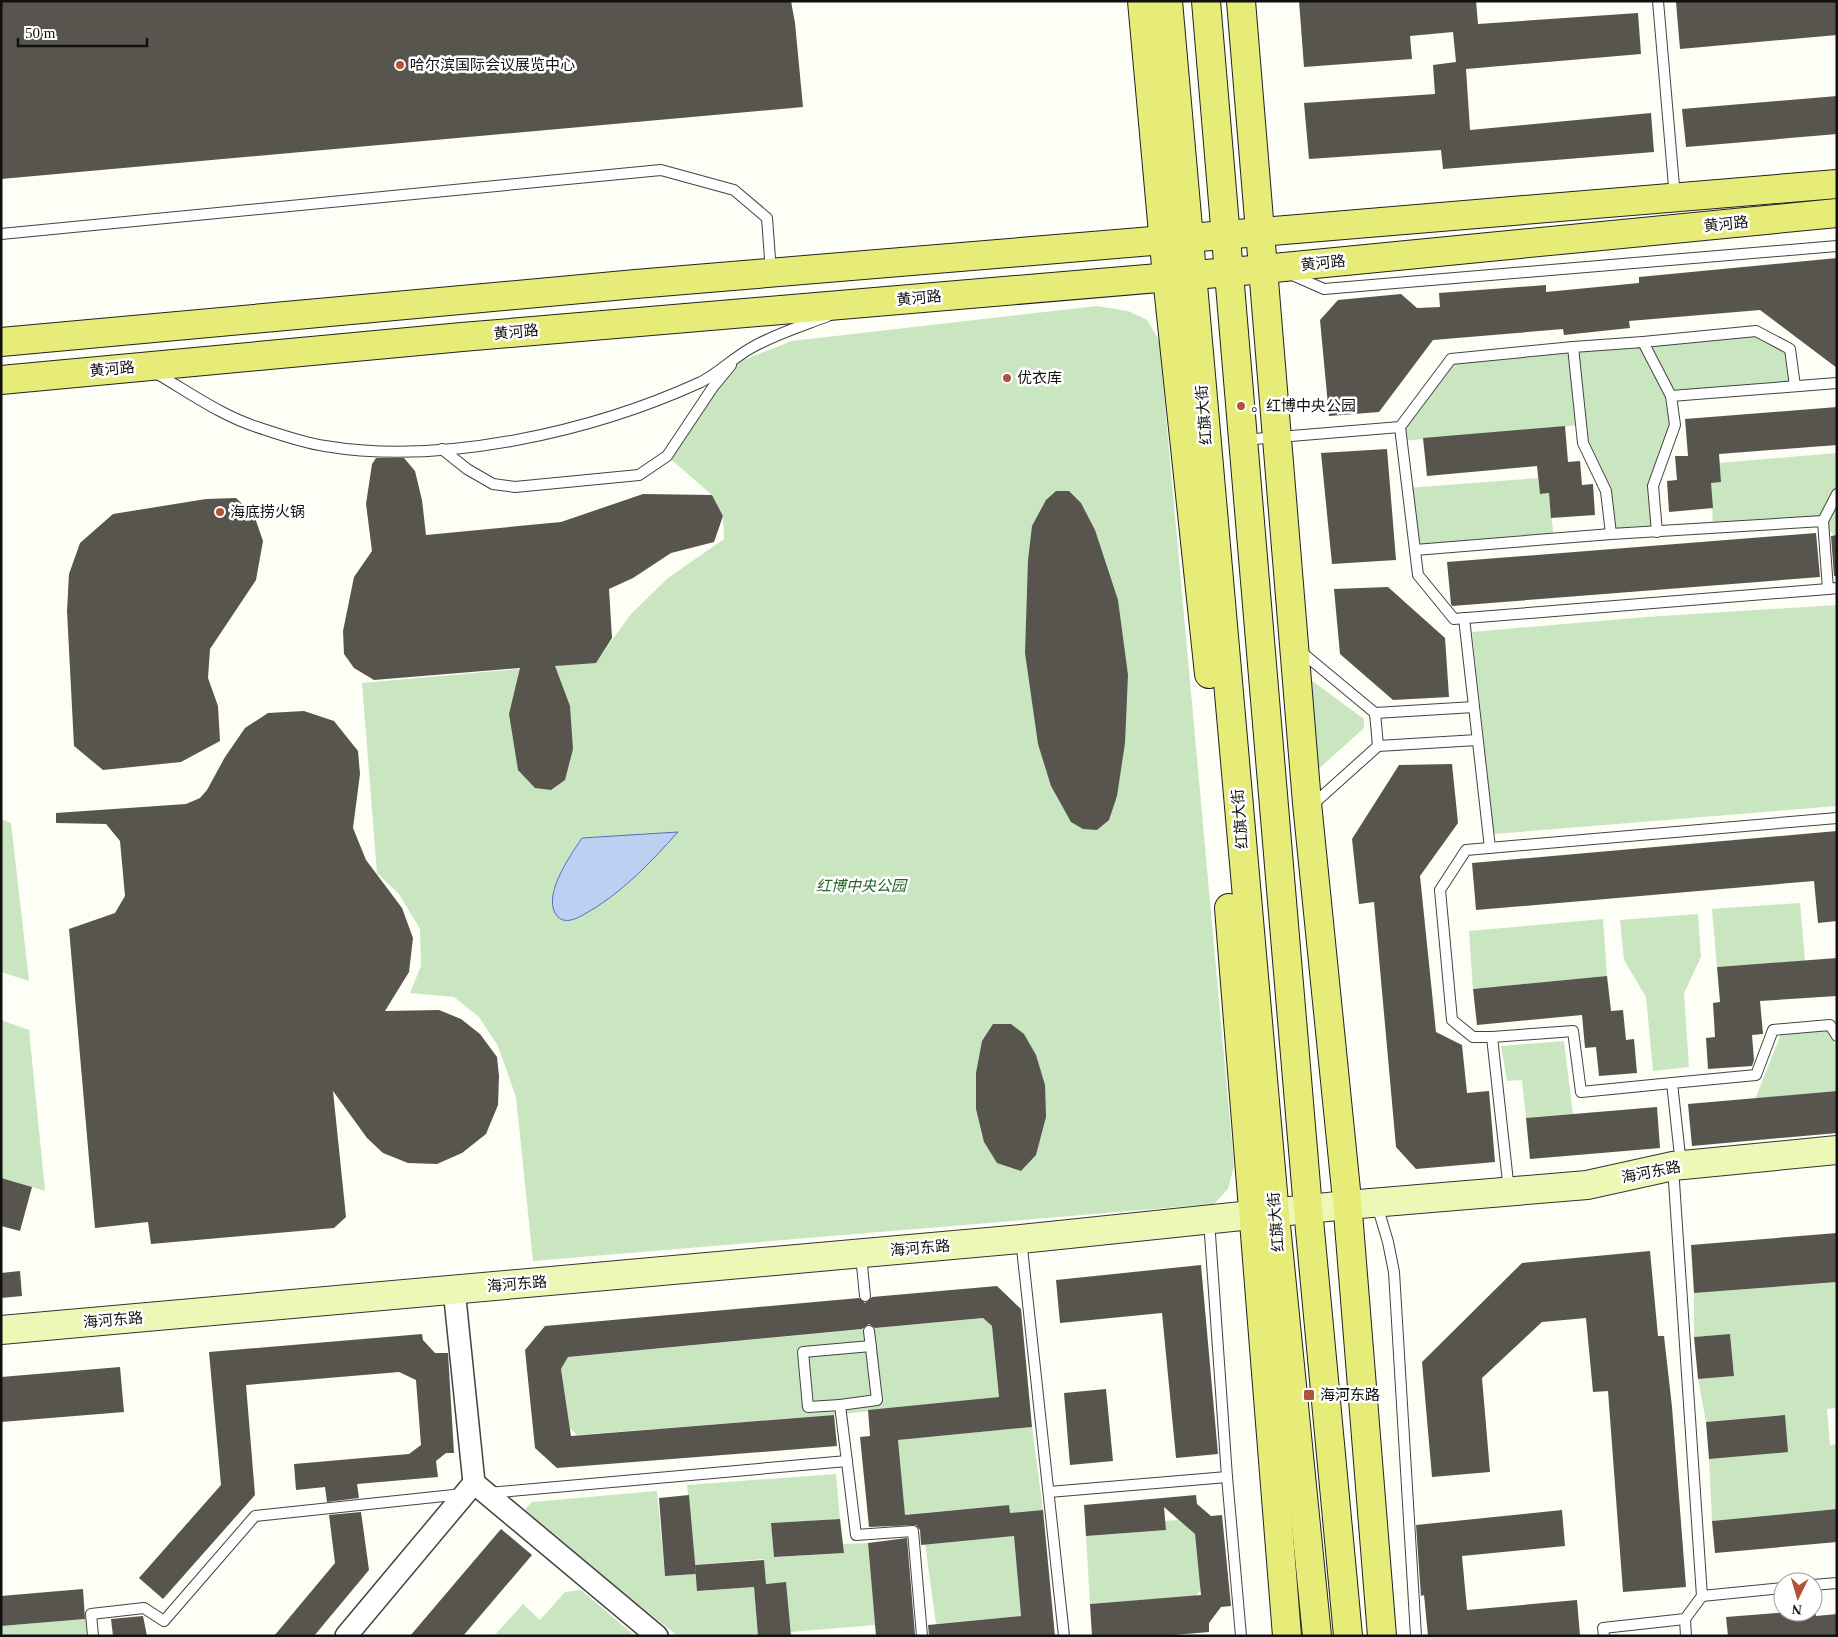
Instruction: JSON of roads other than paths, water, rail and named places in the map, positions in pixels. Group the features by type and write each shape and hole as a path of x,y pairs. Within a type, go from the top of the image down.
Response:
{"main road":[{"name":"红旗大街","path":"1142,1 1176,239"},
{"name":"红旗大街","path":"1168,1 1176,239 1218,764 1265,1214 1317,1636"},
{"path":"1206,1 1225,235 1255,269 1263,438 1286,636 1382,1636"},
{"path":"1241,1 1260,232 1255,269 1263,438 1308,1209 1348,1636"},
{"name":"黄河路","path":"1,342 771,273 1837,184"},
{"name":"黄河路","path":"1,380 1179,276 1837,213"},
{"name":"红旗大街","path":"1265,1214 1288,1636"}],"street":[{"name":"海河东路","path":"1,1330 1021,1239 1265,1214 1339,1203 1376,1203 1586,1186 1677,1166 1837,1150"},
{"path":"454,1290 475,1490 657,1636"},
{"path":"346,1636 475,1490"}],"lane":[{"path":"1658,1 1675,198"},
{"path":"1,234 661,170 734,190 766,218 771,273"},
{"path":"1257,329 1255,269 1324,289 1837,246"},
{"path":"144,366 218,411 259,428 324,446 360,450 442,449 492,444 569,429 652,401 702,381 740,355 790,330 863,303"},
{"path":"1795,386 1790,349 1756,331 1451,359 1400,427 1418,575 1454,619 1832,589 1823,521 1837,494"},
{"path":"1643,342 1671,396 1675,425 1653,486 1657,532"},
{"path":"1573,347 1583,443 1606,491 1611,534"},
{"path":"442,449 467,468 493,484 515,487 639,475 666,456 713,388 740,355"},
{"path":"1671,396 1837,383"},
{"path":"1263,438 1400,427"},
{"path":"1415,550 1611,534 1823,521"},
{"path":"1464,618 1476,740 1490,848"},
{"path":"1286,636 1375,713 1474,708"},
{"path":"1375,713 1378,746"},
{"path":"1316,1002 1303,814 1378,746 1476,740"},
{"path":"1837,818 1466,850 1440,890 1452,1020 1473,1036 1492,1037 1573,1032 1581,1092 1756,1075 1773,1030 1830,1025 1837,1036"},
{"path":"1492,1037 1509,1192"},
{"path":"1672,1083 1702,1596 1685,1620 1686,1636"},
{"path":"1376,1203 1388,1242 1394,1272 1416,1636"},
{"path":"1209,1219 1227,1476 1241,1636"},
{"path":"1021,1239 1064,1636"},
{"path":"860,1253 865,1296"},
{"path":"869,1331 871,1346 877,1400 808,1408 803,1352 871,1346"},
{"path":"840,1405 856,1535 914,1531 922,1636"},
{"path":"93,1636 91,1614 144,1608 164,1620 255,1516 475,1490 847,1461"},
{"path":"1049,1492 1227,1476"},
{"path":"1823,1584 1837,1583"},
{"path":"1702,1596 1773,1589"},
{"path":"1604,1636 1603,1628 1685,1620"}],"water":[{"path":"678,832 645,867 610,898 580,917 564,920 558,917 553,909 552,899 555,888 564,866 582,838"}],"place":[{"name":"哈尔滨国际会议展览中心","path":"400,65"},
{"name":"优衣库","path":"1007,378"},
{"name":"。红博中央公园","path":"1241,406"},
{"name":"海底捞火锅","path":"220,512"},
{"name":"海河东路","path":"1309,1395"}],"park label":[{"name":"红博中央公园","path":"861,886"}]}
